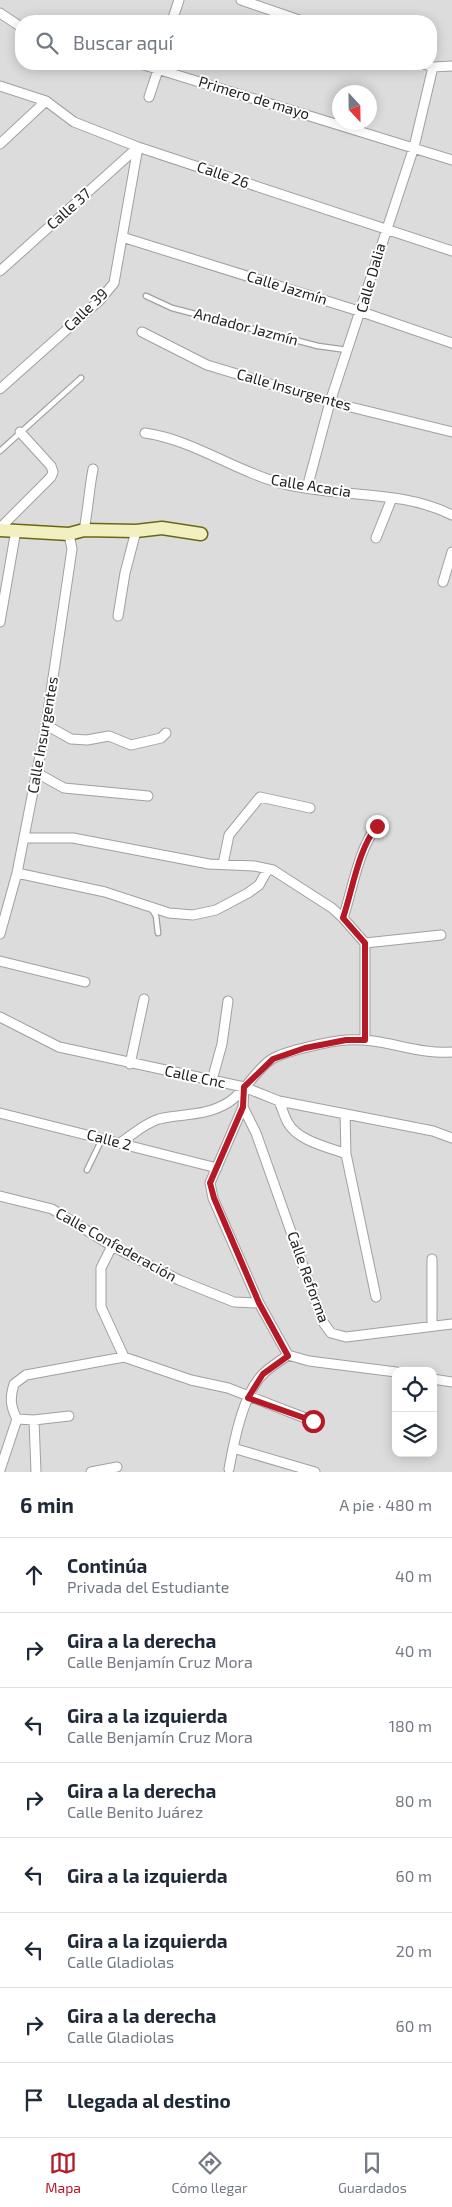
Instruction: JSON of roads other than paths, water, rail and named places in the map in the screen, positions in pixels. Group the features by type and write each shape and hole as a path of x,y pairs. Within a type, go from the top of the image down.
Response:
{"street":[{"path":"174,15 179,0"},
{"path":"241,0 285,15"},
{"path":"0,13 15,23"},
{"path":"437,65 452,66"},
{"path":"149,98 158,70"},
{"name":"Primero de mayo","path":"172,70 452,160"},
{"name":"Calle Dalia","path":"307,488 330,402 362,312 385,230 414,147 428,70"},
{"name":"Calle 26","path":"0,86 46,100 74,122 138,147 452,251"},
{"path":"0,144 46,100"},
{"name":"Calle 39","path":"0,389 100,300 114,283 138,147"},
{"name":"Calle 37","path":"0,271 138,147"},
{"name":"Calle Jazmín","path":"122,237 362,312 452,343"},
{"name":"Calle Insurgentes","path":"142,332 207,365 330,402 452,432"},
{"path":"0,529 51,477 53,472 51,466 20,432"},
{"name":"Calle Acacia","path":"145,433 167,436 260,477 307,488 392,498 441,510 452,515"},
{"path":"84,530 89,505 88,491 93,469"},
{"path":"376,538 392,498"},
{"path":"0,529 69,534 84,530 136,531 162,528 202,534"},
{"path":"0,622 16,530"},
{"path":"118,616 125,573 136,531"},
{"name":"Calle Insurgentes","path":"0,933 17,873 46,725 72,549 69,534"},
{"path":"443,582 452,552"},
{"path":"46,725 71,739 87,740 109,736 131,744 161,738 166,733"},
{"path":"37,773 64,788 148,796"},
{"path":"223,864 229,835 260,797 310,808"},
{"path":"343,918 361,855 370,835 377,826"},
{"path":"24,838 73,838 209,864 268,868 310,892 343,918 365,943 365,1040"},
{"path":"17,873 105,892 169,914 192,915 216,910 259,885 268,868"},
{"path":"365,943 441,935"},
{"path":"0,961 85,982"},
{"path":"130,1064 144,999"},
{"path":"212,1080 222,1044 228,1001"},
{"name":"Calle Cnc","path":"0,1017 60,1047 130,1064 244,1087 279,1101 433,1131 452,1138"},
{"path":"120,1144 159,1119 204,1113 230,1101 273,1059 305,1048 346,1040 365,1040 439,1053 452,1052"},
{"path":"244,1087 243,1107 210,1183 214,1198 259,1303 288,1356 309,1361 392,1371"},
{"path":"279,1101 288,1123 294,1131 346,1154"},
{"name":"Calle Reforma","path":"243,1107 256,1133 323,1322 331,1333 346,1337 452,1324"},
{"name":"Calle 2","path":"0,1113 217,1168"},
{"path":"345,1114 346,1154 376,1297"},
{"name":"Calle Confederación","path":"0,1196 52,1209 112,1246 179,1280 234,1302 259,1303"},
{"path":"112,1246 101,1268 102,1307 124,1357"},
{"path":"432,1259 432,1326"},
{"path":"230,1469 233,1448 248,1398 263,1374 288,1356"},
{"path":"0,1470 17,1419 12,1409 11,1396 14,1384 26,1375 124,1357 191,1380 228,1388 248,1398 313,1421"},
{"path":"437,1380 452,1382"},
{"path":"17,1419 34,1420 69,1416"},
{"path":"34,1420 36,1472"},
{"path":"233,1448 315,1472"},
{"path":"91,1472 117,1467"}],"lane":[{"name":"Andador Jazmín","path":"146,296 172,308 318,346 349,350"},
{"path":"0,451 82,378"},
{"path":"150,907 156,916 158,933"},
{"path":"86,1170 103,1138"}]}
